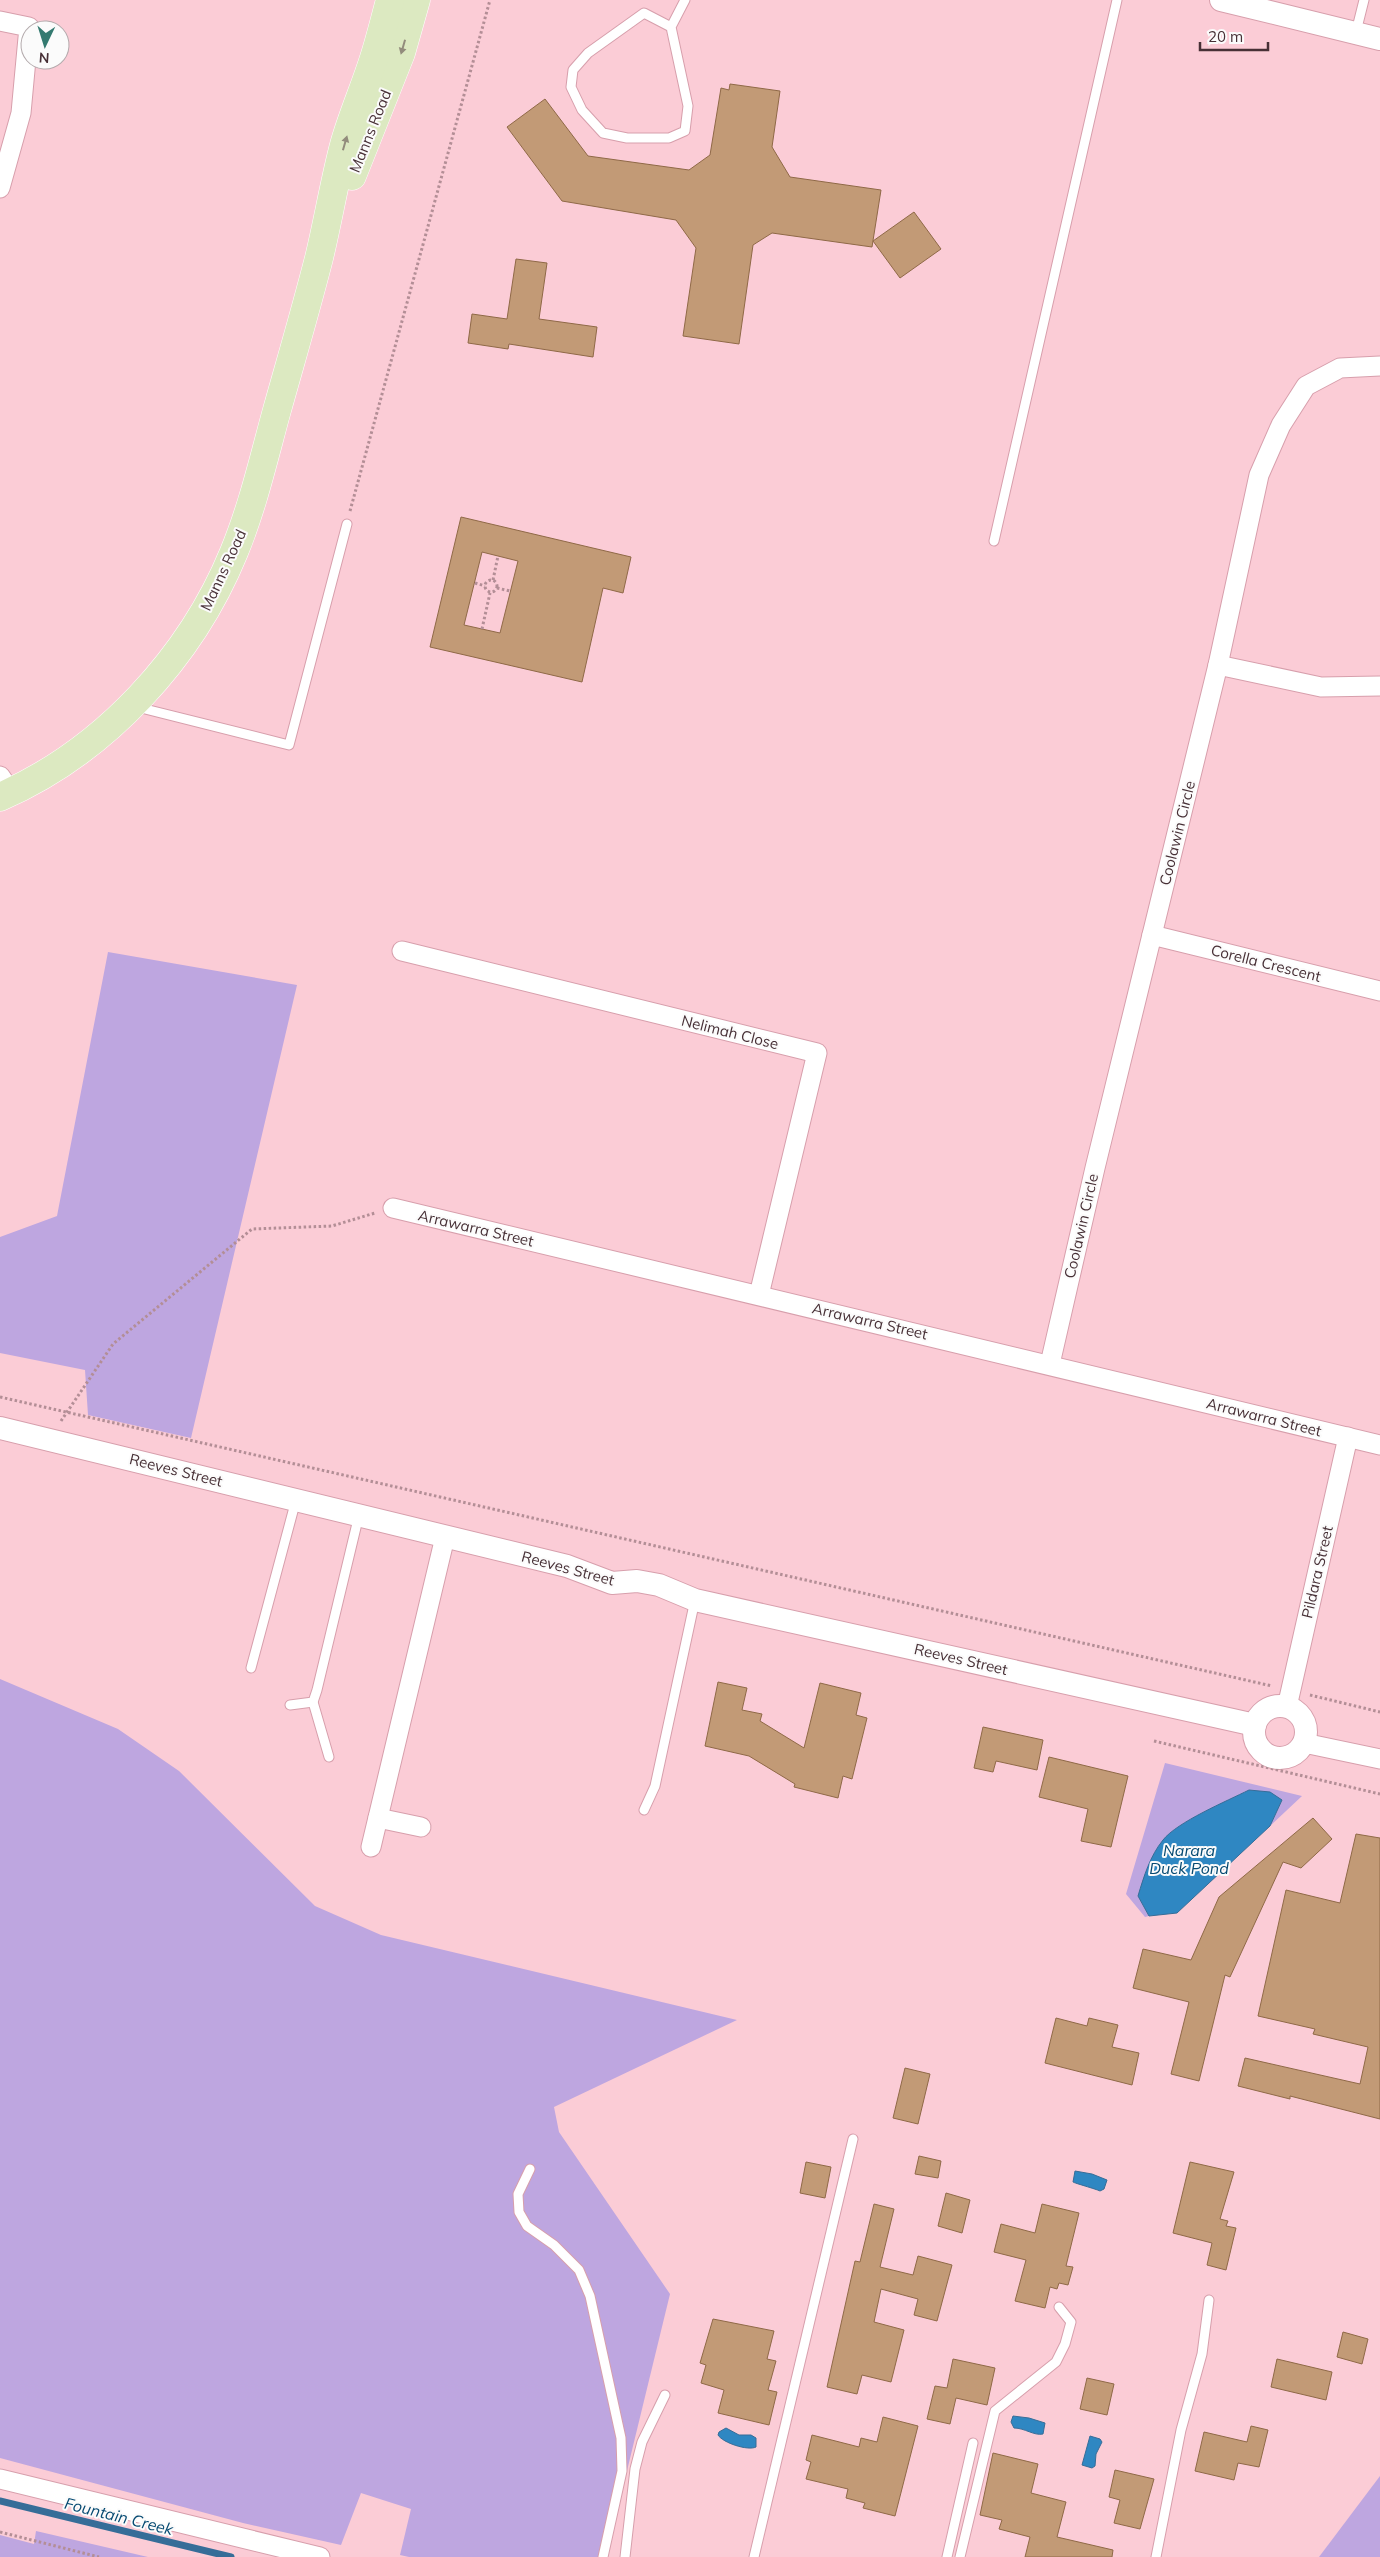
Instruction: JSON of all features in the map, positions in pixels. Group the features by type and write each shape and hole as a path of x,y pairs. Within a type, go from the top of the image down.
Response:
{"main road":[{"name":"Manns Road","path":"4,788 59,765 132,705 172,658 195,626 234,552 258,481 318,259 344,144 375,56 390,0"},
{"name":"Manns Road","path":"318,259 401,53 416,0"}],"street":[{"path":"1221,0 1380,39"},
{"path":"0,21 29,27 21,113 0,188"},
{"name":"Coolawin Circle","path":"1050,1364 1218,665 1259,474 1281,425 1306,386 1340,368 1380,366"},
{"path":"1218,665 1322,687 1380,686"},
{"name":"Corella Crescent","path":"1152,935 1380,991"},
{"name":"Nelimah Close","path":"402,951 817,1053 759,1295"},
{"name":"Arrawarra Street","path":"393,1208 1348,1437"},
{"name":"Reeves Street","path":"0,1428 568,1566 612,1583 637,1581 659,1585 695,1600 1254,1725"},
{"path":"1348,1437 1380,1445"},
{"name":"Pildara Street","path":"1289,1699 1348,1437"},
{"path":"372,1847 445,1536"},
{"path":"1289,1699 1305,1725 1304,1743 1292,1755 1275,1758 1267,1755 1256,1742 1254,1725 1263,1711 1289,1699"},
{"path":"1304,1743 1380,1759"},
{"path":"378,1818 421,1827"},
{"path":"0,2479 320,2557"}],"lane":[{"path":"671,27 644,13 588,53 573,70 571,87 578,102 582,110 603,132 627,138 669,138 685,131 688,106 671,27 686,0"},
{"path":"994,541 1117,0"},
{"path":"1356,32 1364,0"},
{"path":"132,705 289,745 346,524"},
{"path":"252,1668 296,1500"},
{"path":"329,1757 313,1702 359,1515"},
{"path":"644,1810 655,1786 695,1600"},
{"path":"290,1705 313,1702"},
{"path":"754,2557 853,2139"},
{"path":"530,2169 518,2194 518,2212 527,2226 554,2246 579,2270 590,2296 621,2438 622,2471 603,2557"},
{"path":"1156,2557 1181,2430 1202,2354 1209,2300"},
{"path":"960,2557 995,2411 1056,2362 1065,2344 1071,2322 1059,2307"},
{"path":"626,2557 635,2468 642,2442 665,2395"},
{"path":"946,2557 974,2443"}],"path":[{"path":"346,524 490,0"},
{"path":"497,588 493,580 498,556"},
{"path":"485,586 488,581 493,580"},
{"path":"474,583 485,586 490,593 482,629"},
{"path":"497,588 510,591"},
{"path":"490,593 495,592 497,588"},
{"path":"51,1439 66,1411 113,1344 252,1229 332,1226 393,1208"},
{"path":"0,1397 1289,1699 1380,1712"},
{"path":"1154,1741 1380,1794"},
{"path":"0,2532 99,2557"}],"shaded area":[{"path":"108,952 297,985 191,1438 88,1415 85,1370 0,1353 0,1237 57,1216"},
{"path":"0,1679 118,1729 179,1771 315,1906 381,1935 737,2020 554,2107 559,2132 670,2294 606,2557 409,2557 400,2555 411,2509 361,2493 341,2545 243,2523 0,2458"},
{"path":"1165,1763 1302,1796 1270,1826 1282,1800 1138,1896 1149,1916 1145,1917 1126,1894"},
{"path":"1380,2476 1380,2557 1319,2557"},
{"path":"36,2531 148,2557 0,2557 0,2535 34,2544"}],"water":[{"name":"Narara Duck Pond","path":"1249,1790 1270,1792 1282,1800 1270,1826 1177,1913 1149,1916 1138,1896 1151,1859 1158,1846 1179,1826"},
{"path":"1075,2171 1092,2174 1107,2180 1104,2189 1100,2191 1073,2182"},
{"path":"1013,2416 1045,2423 1043,2434 1014,2428 1011,2422"},
{"path":"726,2428 739,2435 751,2435 756,2438 756,2447 747,2448 725,2441 718,2435 719,2432"},
{"path":"1090,2436 1100,2439 1102,2442 1096,2454 1095,2466 1092,2468 1082,2465"}],"building":[{"path":"730,84 780,91 772,147 790,177 881,190 872,247 772,233 753,245 739,344 683,336 696,248 676,220 562,201 507,127 545,99 588,156 689,170 710,155 721,88 729,90"},
{"path":"914,212 941,249 900,278 873,241"},
{"path":"516,259 547,263 539,319 597,327 593,357 509,344 508,349 468,343 472,314 507,319"},
{"path":"461,517 631,557 623,593 603,588 582,682 430,647","holes":["482,552 518,561 500,633 464,625"]},
{"path":"718,1682 747,1688 742,1710 762,1714 760,1721 804,1748 820,1683 861,1693 856,1715 867,1718 852,1779 843,1776 838,1798 794,1787 795,1784 749,1756 705,1746"},
{"path":"983,1727 1043,1740 1037,1770 996,1761 993,1772 974,1768"},
{"path":"1049,1757 1128,1776 1111,1847 1081,1841 1088,1809 1039,1797"},
{"path":"1313,1818 1332,1839 1301,1868 1283,1862 1230,1977 1225,1975 1199,2081 1171,2074 1189,2002 1133,1988 1143,1949 1191,1960 1219,1897"},
{"path":"1356,1834 1380,1838 1380,2119 1290,2096 1290,2099 1238,2086 1245,2058 1360,2084 1368,2047 1313,2034 1315,2029 1258,2016 1286,1890 1340,1903"},
{"path":"1056,2018 1087,2026 1089,2018 1118,2025 1112,2047 1139,2053 1132,2085 1045,2063"},
{"path":"905,2068 930,2074 918,2124 893,2118"},
{"path":"919,2156 941,2161 938,2178 915,2174"},
{"path":"806,2162 831,2167 825,2198 800,2193"},
{"path":"1190,2162 1234,2172 1220,2219 1228,2221 1226,2226 1236,2228 1226,2270 1207,2265 1212,2243 1173,2233"},
{"path":"946,2193 970,2200 962,2233 938,2226"},
{"path":"874,2204 894,2209 880,2267 913,2275 918,2256 952,2265 937,2321 914,2315 918,2299 881,2289 874,2322 904,2330 891,2382 862,2375 857,2394 827,2387 855,2261 860,2262"},
{"path":"1042,2204 1079,2213 1066,2266 1073,2267 1068,2285 1059,2283 1057,2289 1050,2287 1045,2308 1015,2301 1026,2260 994,2252 1001,2224 1035,2233"},
{"path":"713,2319 774,2331 767,2359 776,2361 768,2390 777,2392 769,2425 718,2413 724,2390 701,2383 706,2365 700,2363"},
{"path":"1343,2332 1368,2339 1362,2364 1337,2357"},
{"path":"953,2359 995,2368 987,2405 956,2398 950,2424 927,2419 935,2386 947,2388"},
{"path":"1277,2359 1332,2372 1326,2400 1271,2387"},
{"path":"1087,2378 1114,2384 1107,2415 1080,2409"},
{"path":"883,2417 918,2426 895,2516 863,2508 865,2503 846,2498 848,2489 806,2479 811,2462 806,2460 812,2435 859,2447 861,2438 877,2442"},
{"path":"1251,2426 1268,2430 1259,2467 1238,2463 1234,2480 1195,2471 1204,2432 1247,2442"},
{"path":"993,2453 1038,2464 1031,2493 1066,2502 1057,2537 1113,2550 1112,2557 1025,2557 1030,2537 999,2529 1002,2520 980,2515"},
{"path":"1115,2470 1154,2479 1140,2529 1114,2523 1120,2500 1109,2497"}],"waterway":[{"name":"Fountain Creek","path":"0,2501 231,2557"}]}
